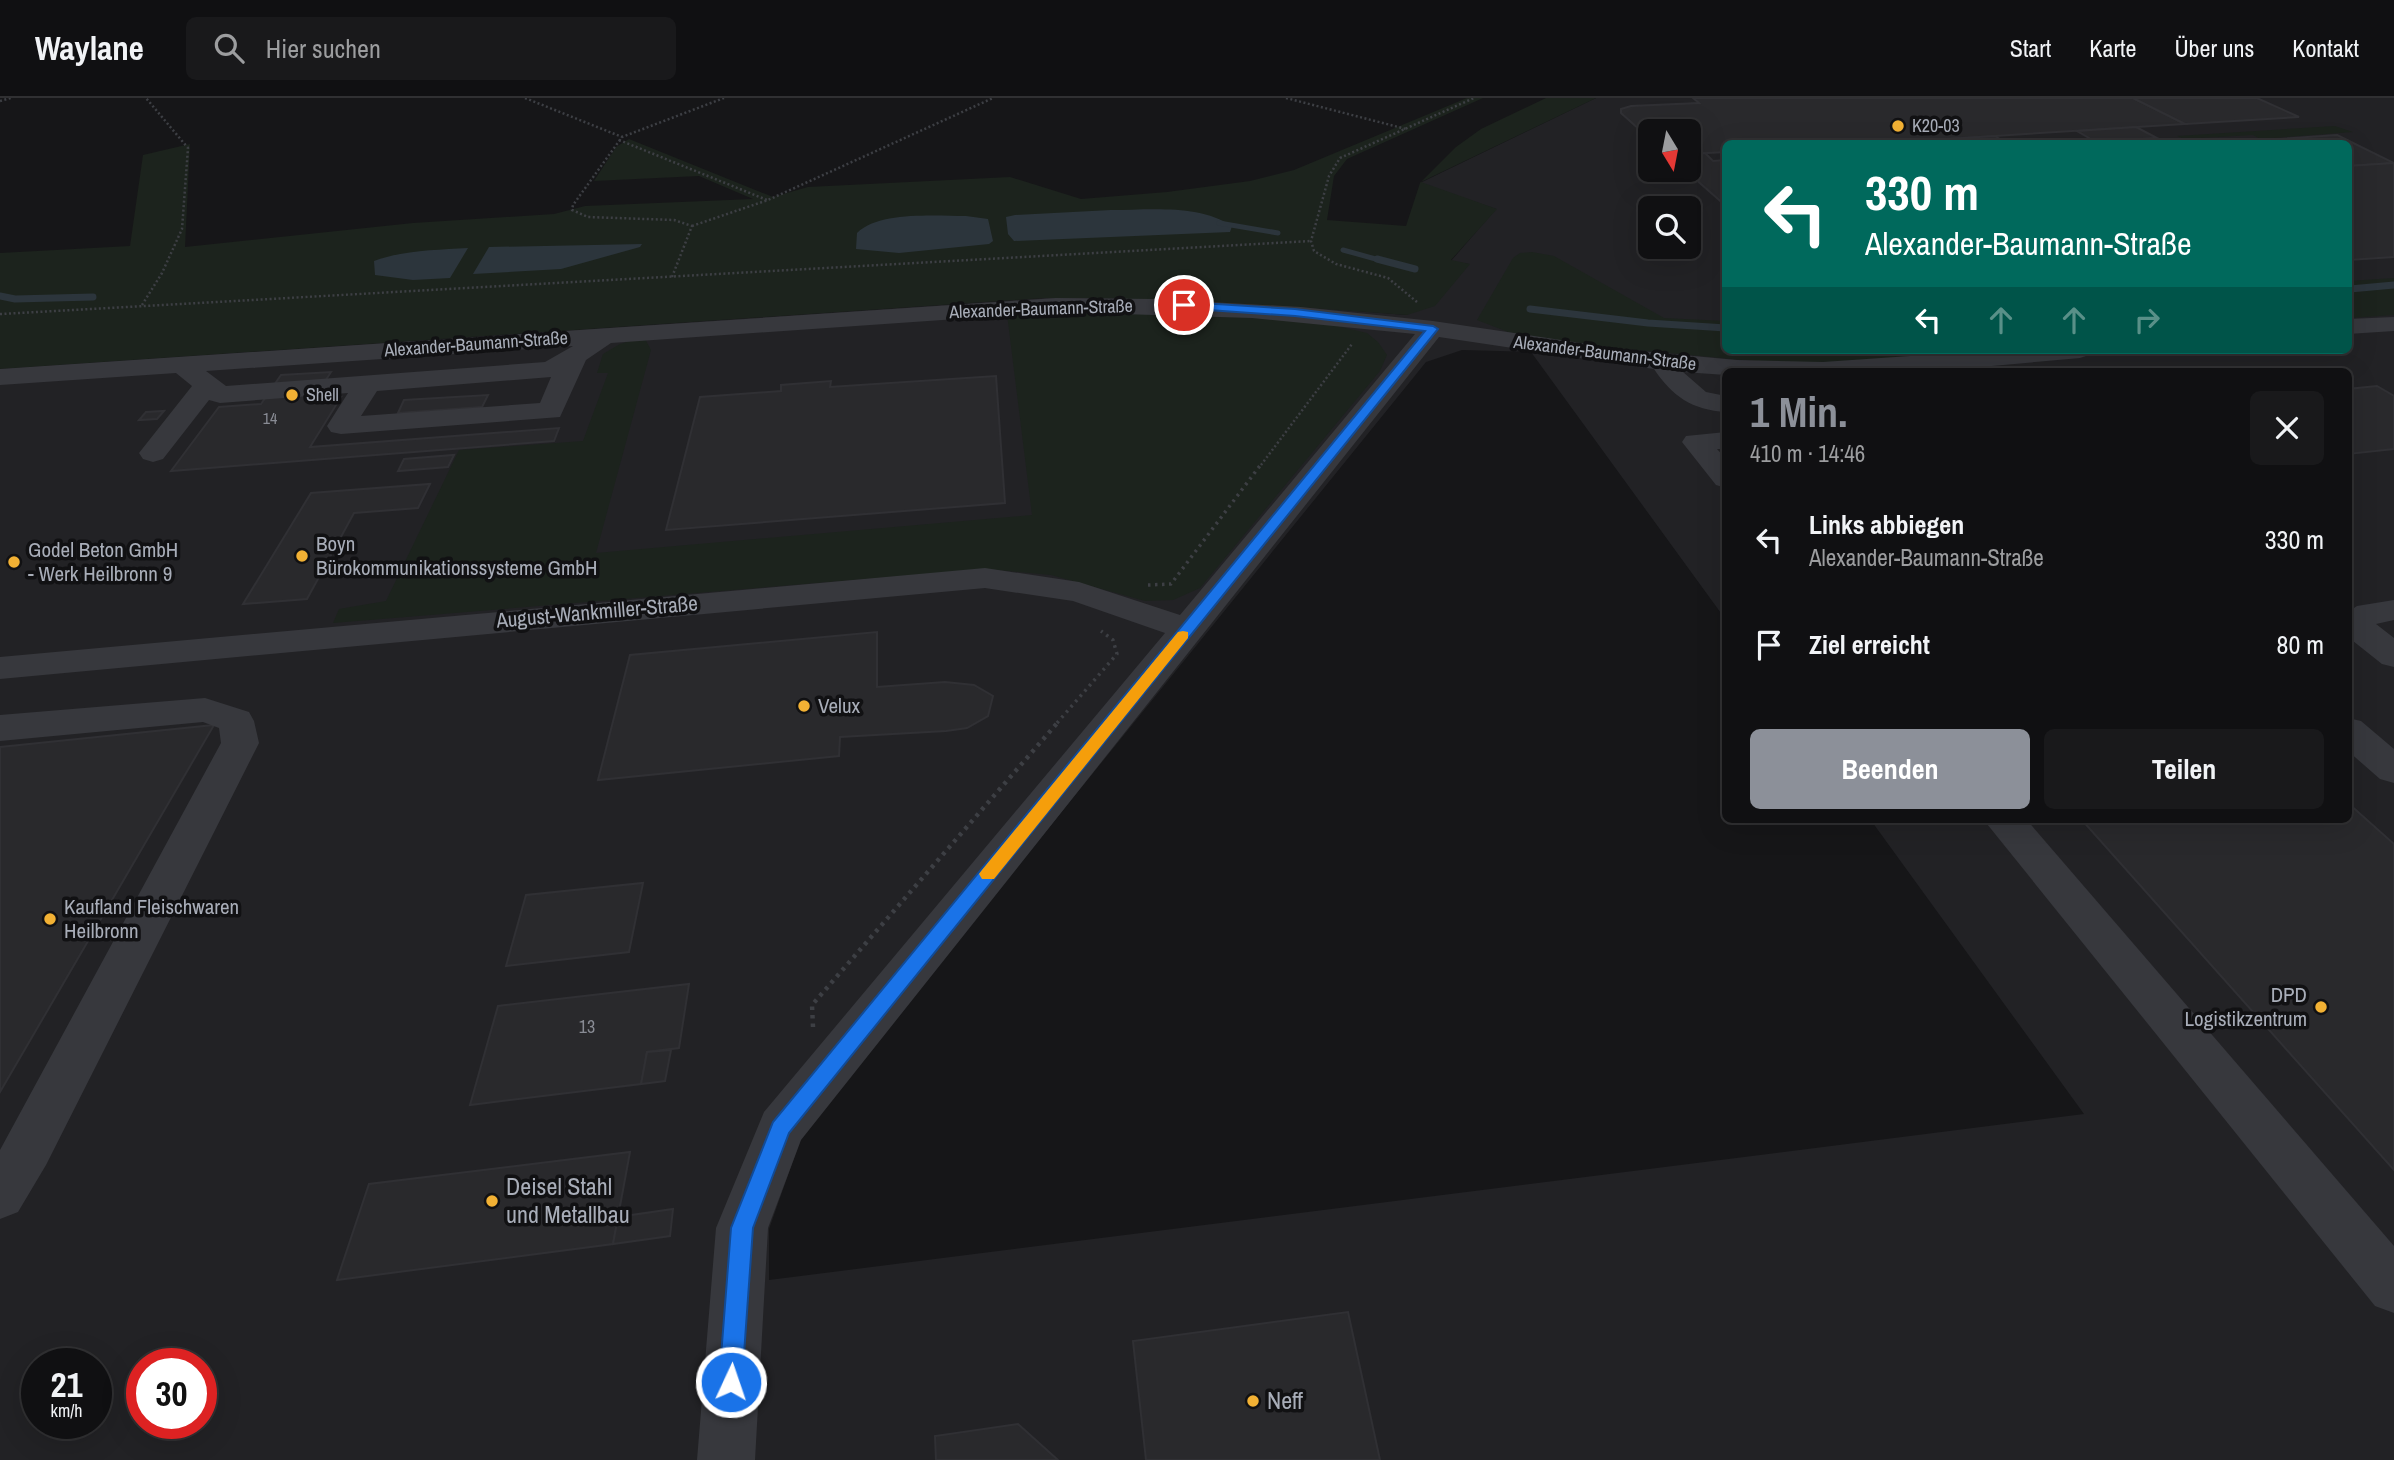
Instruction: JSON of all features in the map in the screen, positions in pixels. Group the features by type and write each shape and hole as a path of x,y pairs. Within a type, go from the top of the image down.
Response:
{"street":[{"name":"Alexander-Baumann-Straße","path":"0,377 1056,305 1184,305 1295,313 1433,329 1664,363 1726,368"},
{"path":"2352,327 2394,324"},
{"path":"726,1460 742,1228 780,1128 1433,329"},
{"path":"181,364 220,395 551,369 611,335"},
{"path":"407,349 362,384 341,426 550,411 575,355"},
{"name":"Alexander-Baumann-Straße","path":"1872,368 2034,354"},
{"path":"1664,363 1678,385 1694,398 1722,403"},
{"path":"153,453 207,384"},
{"path":"1722,440 1696,442 1722,474"},
{"name":"August-Wankmiller-Straße","path":"0,667 985,578 1079,592 1189,629"},
{"path":"2394,610 2369,613 2354,624 2394,656"},
{"path":"0,728 205,710 236,721 240,743 28,1149 0,1195"},
{"path":"2352,733 2394,770"},
{"path":"2006,823 2394,1287"}],"path":[{"path":"0,101 11,98"},
{"path":"141,306 162,274 182,229 188,148 146,98"},
{"path":"525,98 768,200"},
{"path":"724,98 620,138 572,210 588,217 674,220 692,226 768,200 993,98"},
{"path":"1286,98 1406,129"},
{"path":"1433,329 1417,301 1404,288 1388,278 1336,264 1314,251 1311,241 1329,176 1340,158 1474,98"},
{"path":"671,277 692,226"},
{"path":"0,314 1311,241"},
{"path":"1098,630 1146,585 1171,584 1369,321"}],"shaded area":[{"path":"1467,98 1483,98 1347,159 1334,176 1327,220 1406,226 1421,182 1497,209 1451,260 1470,264 1435,306 1407,315 1271,305 1044,298 0,369 0,253 130,246 143,155 190,144 185,247 413,223 554,214 585,206 753,199 699,176 594,181 616,147 629,139 773,197 808,187 1010,177 1081,199 1167,192 1250,181 1294,170"},
{"path":"1546,98 1596,98 1421,182 1456,147 1481,129"},
{"path":"1596,98 2394,98 2394,1460 0,1460 0,369 1044,298 1137,297 1231,301 1407,315 1469,264 1451,261 1496,209 1420,183"},
{"path":"2335,126 2353,132 2260,139 2253,135 2184,139 2177,136"},
{"path":"1111,210 1189,211 1205,214 1232,226 1230,232 1014,241 1008,234 1006,217"},
{"path":"908,216 966,216 988,219 993,241 989,244 899,253 856,249 857,233 879,221"},
{"path":"642,244 640,247 561,269 473,274 489,247"},
{"path":"468,248 450,278 413,280 375,275 374,261 385,257"},
{"path":"1520,253 1554,256 1664,318 1722,321 1722,354 1966,354 1860,363 1773,363 1575,344 1508,332 1477,320 1513,258"},
{"path":"2394,278 2394,315 2352,318 2352,281"},
{"path":"1074,310 1152,310 1316,321 1367,333 1387,355 1380,371 1200,588 1173,600 1145,601 1051,575 987,569 333,623 339,609 386,601 459,450 583,441 608,373 597,373 603,354 620,344 644,337 651,350 596,553 1032,515 1007,314"}],"building":[{"name":"K20-03","path":"1693,98 2133,98 2185,124 1931,140 1722,140 1722,152 1701,153 1701,119 1638,119 1638,128 1621,113 1621,109 1631,106 1699,103"},
{"path":"2133,98 2257,98 2299,117 2185,124"},
{"path":"2136,127 2157,138 2093,140 2077,131"},
{"path":"2337,135 2347,140 2266,140"},
{"path":"1995,136 2002,140 1950,140"},
{"path":"2352,142 2394,163 2352,166"},
{"path":"1701,153 1705,153 1713,161 1722,160 1722,202 1699,182 1701,182"},
{"path":"2394,163 2394,257 2352,260 2352,166"},
{"path":"331,372 313,400 341,397 310,447 559,428 554,441 171,471 219,407 261,404 281,375"},
{"path":"996,376 1005,503 666,530 700,397 781,391 781,385 831,381 830,387"},
{"path":"2377,386 2394,396 2394,449 2352,454 2352,389"},
{"path":"488,395 482,407 398,413 404,400"},
{"path":"164,411 157,419 139,420 146,412"},
{"path":"454,455 448,467 398,471 404,459"},
{"name":"Boyn Bürokommunikationssysteme GmbH","path":"430,484 418,508 354,513 307,599 243,604 311,493"},
{"name":"Velux","path":"877,632 877,687 945,682 974,685 993,696 988,716 967,728 946,731 840,737 839,756 598,780 630,655"},
{"name":"Kaufland Fleischwaren Heilbronn","path":"214,725 0,1092 0,747"},
{"name":"DPD Logistikzentrum","path":"2352,807 2394,844 2394,1170 2085,823 2352,823"},
{"path":"643,883 629,952 506,966 526,895"},
{"path":"689,984 679,1048 647,1052 641,1084 470,1105 498,1006"},
{"path":"671,1050 665,1081 641,1084 647,1052"},
{"name":"Deisel Stahl und Metallbau","path":"630,1152 613,1244 337,1280 369,1184"},
{"path":"673,1209 670,1236 613,1244 618,1217"},
{"name":"Neff","path":"1348,1312 1380,1460 1146,1460 1133,1341"},
{"path":"1018,1424 1058,1460 936,1460 935,1436"}],"waterway":[{"path":"1219,223 1278,233"},
{"path":"1343,250 1383,261"},
{"path":"1377,259 1415,269"},
{"path":"2352,289 2394,285"},
{"path":"0,296 15,299 93,297"},
{"path":"1530,309 1648,323 1722,328"}],"slow traffic":[{"path":"988,874 1183,635"}],"place":[{"name":"K20-03","path":"1898,126"},
{"name":"Shell","path":"292,395"},
{"name":"Boyn Bürokommunikationssysteme GmbH","path":"302,556"},
{"name":"Godel Beton GmbH - Werk Heilbronn 9","path":"14,562"},
{"name":"Velux","path":"804,706"},
{"name":"Kaufland Fleischwaren Heilbronn","path":"50,919"},
{"name":"DPD Logistikzentrum","path":"2321,1007"},
{"name":"Deisel Stahl und Metallbau","path":"492,1201"},
{"name":"Neff","path":"1253,1401"}],"route":[{"path":"731,1382 742,1228 780,1128 1433,329 1295,313 1184,305"}]}
